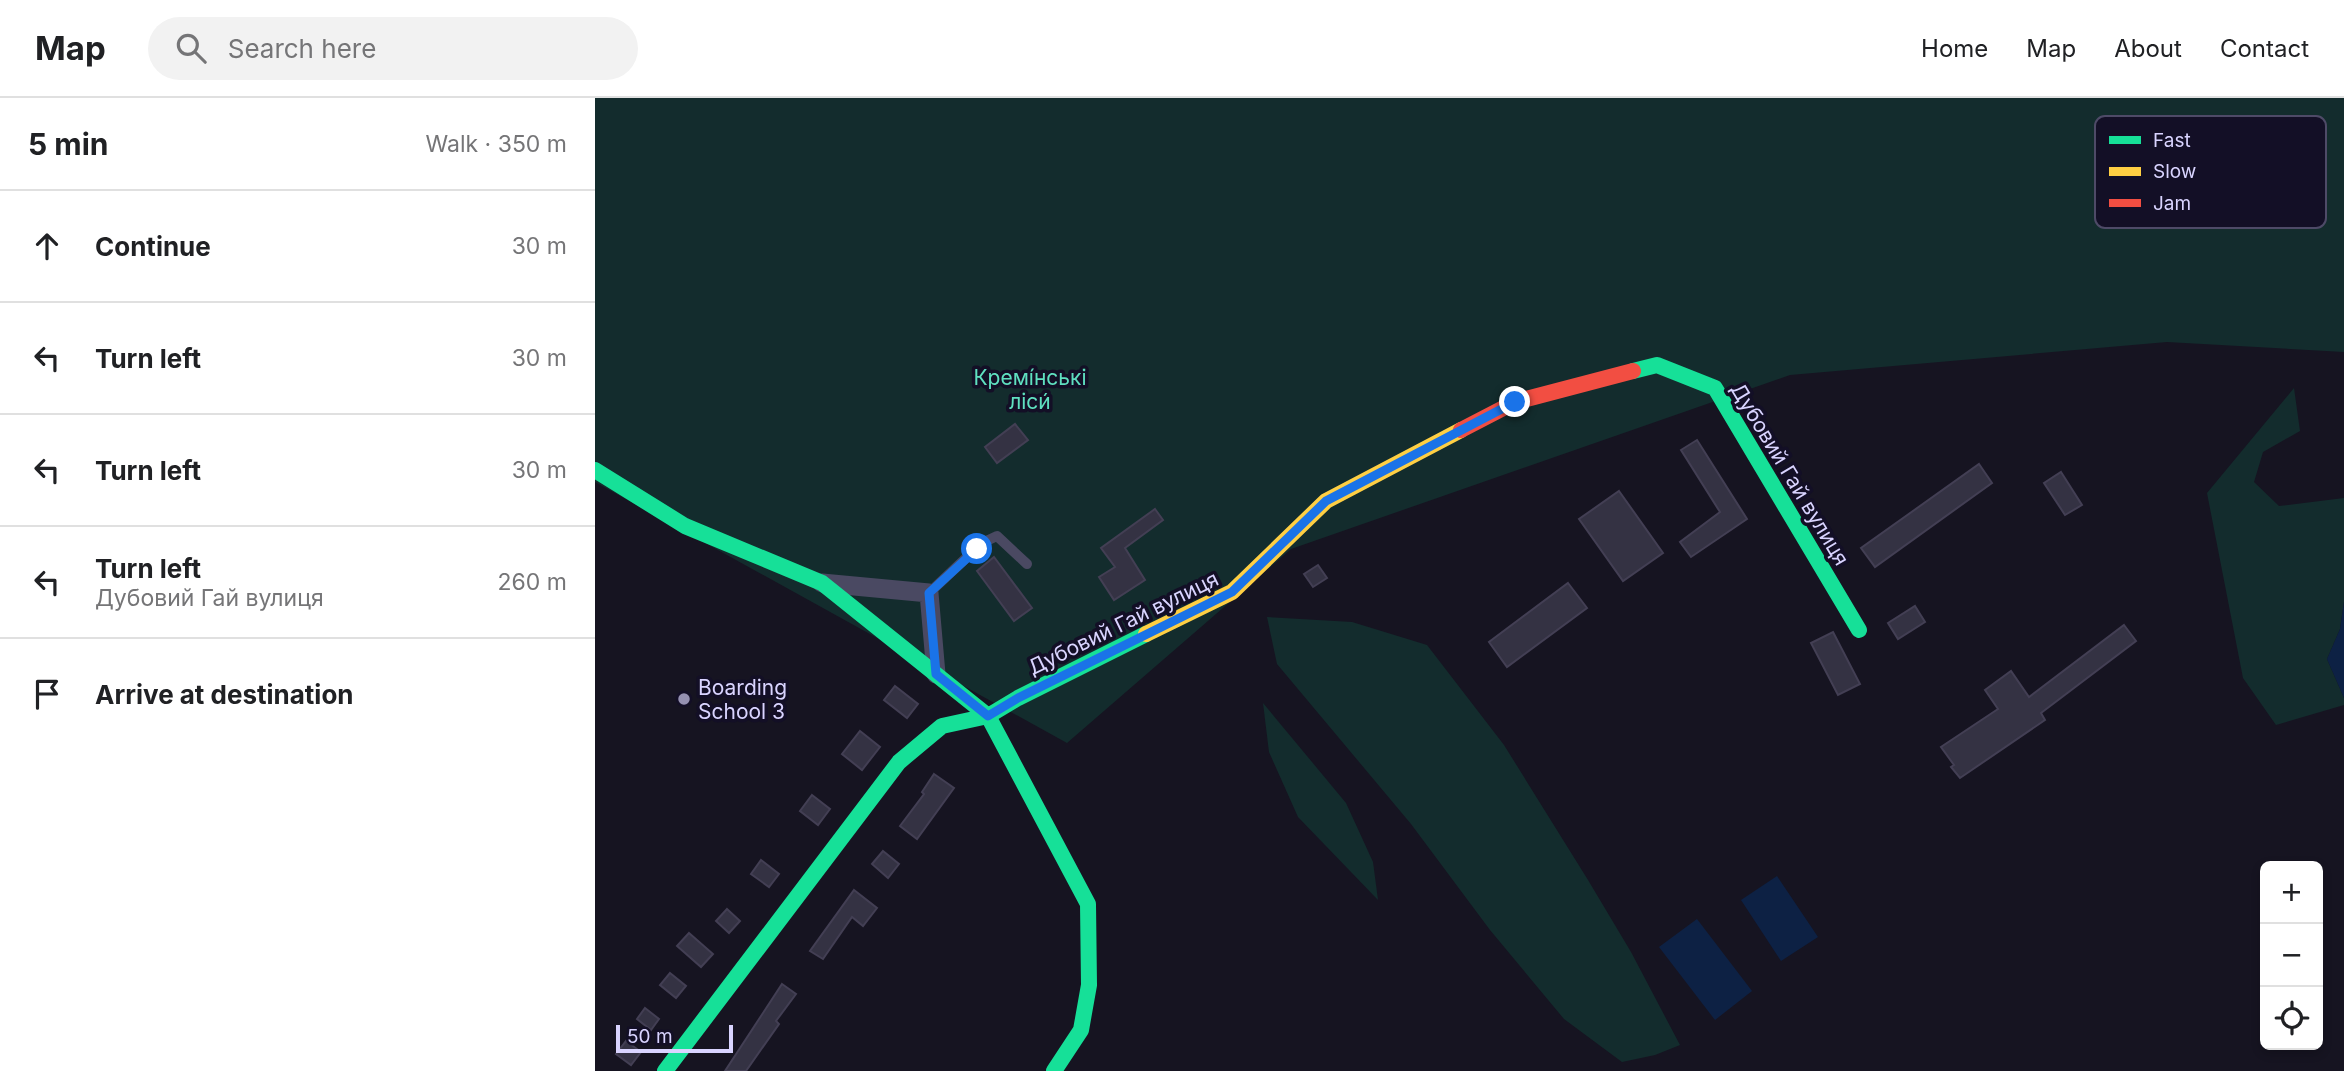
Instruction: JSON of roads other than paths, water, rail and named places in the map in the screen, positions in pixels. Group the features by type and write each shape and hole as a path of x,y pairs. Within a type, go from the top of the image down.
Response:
{"street":[{"name":"Дубовий Гай вулиця","path":"665,1071 899,762 943,726 988,716 1018,698 1232,592 1326,501 1515,402 1657,365 1715,388 1859,630"},
{"path":"595,470 685,526 823,583 988,716 1088,904 1089,985 1081,1030 1055,1070"},
{"path":"823,583 929,593 936,674"}],"lane":[{"path":"929,593 982,543 997,536 1027,564"}],"water":[{"path":"2344,602 2344,698 2327,659 2340,629"},
{"path":"1777,876 1818,937 1781,961 1741,900"},
{"path":"1697,919 1752,991 1715,1020 1659,947"}],"place":[{"name":"Boarding School 3","path":"684,699"}],"park label":[{"name":"Кремі́нські ліси́","path":"1030,389"}]}
